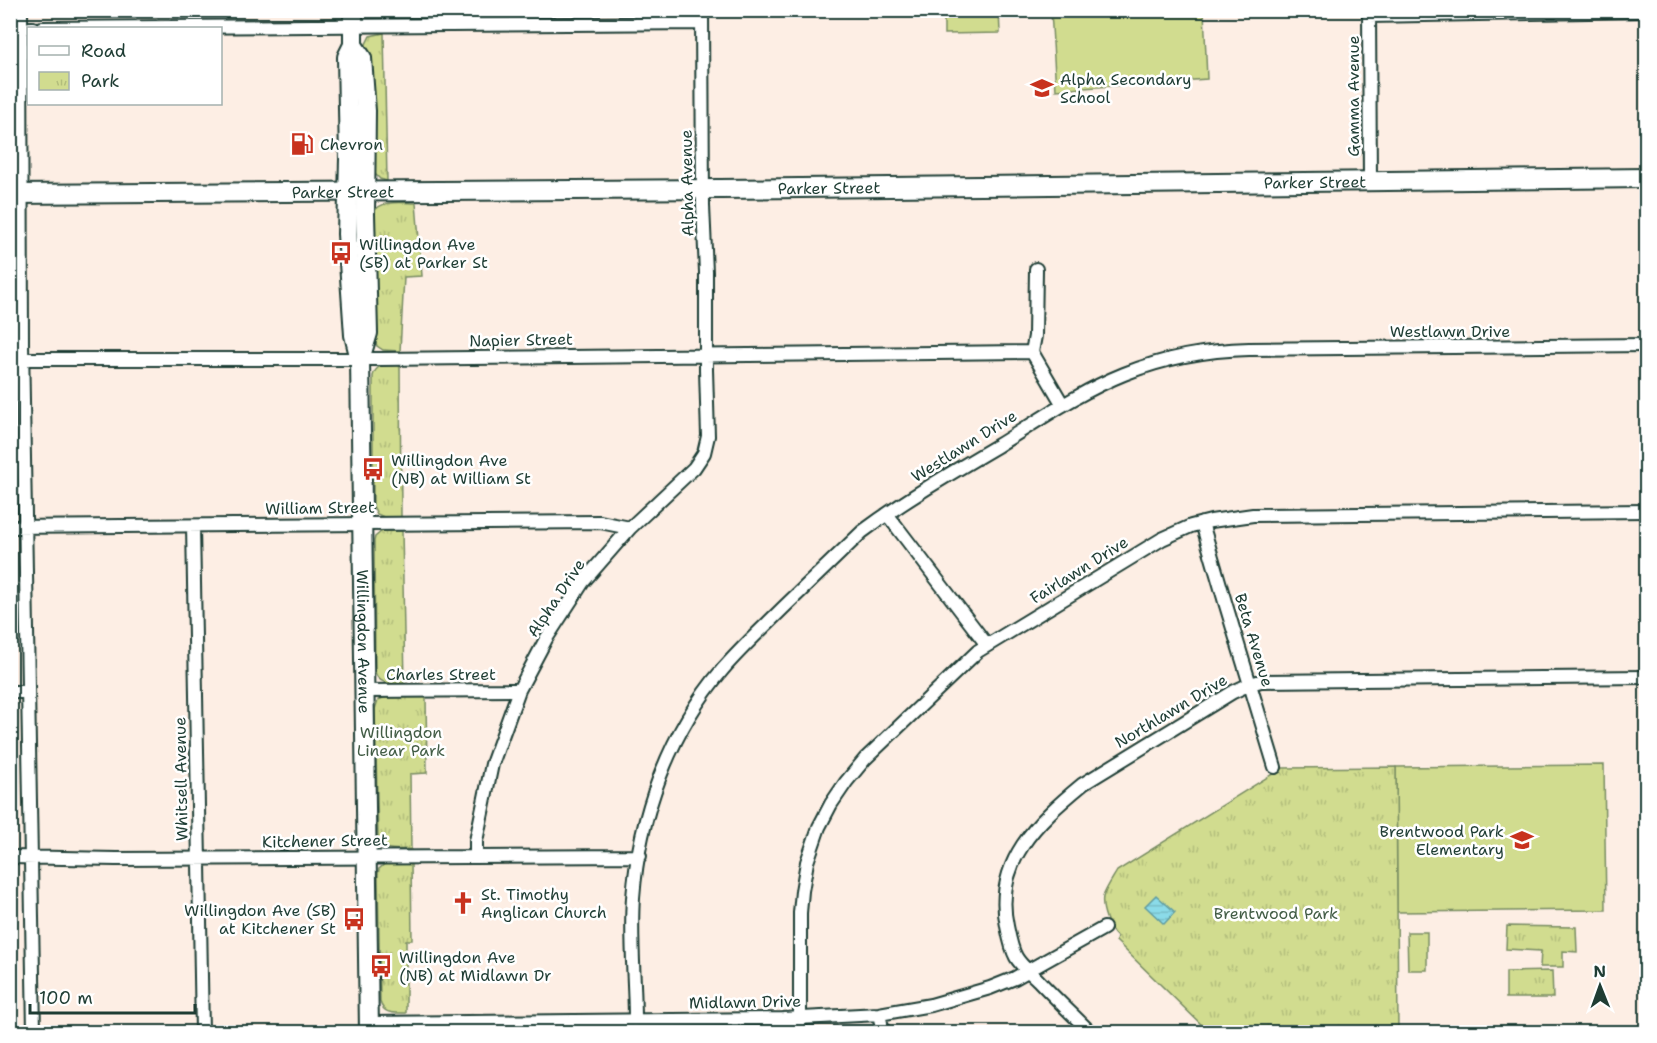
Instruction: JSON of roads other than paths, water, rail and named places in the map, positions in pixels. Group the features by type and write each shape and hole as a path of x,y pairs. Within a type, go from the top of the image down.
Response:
{"street":[{"path":"21,10 25,29 16,194 16,359 26,526 33,1032"},
{"path":"1369,13 1647,11"},
{"name":"Gamma Avenue","path":"1369,13 1370,181"},
{"path":"73,27 353,18 702,17"},
{"name":"Alpha Avenue","path":"702,17 707,354"},
{"name":"Willingdon Avenue","path":"353,18 353,45 362,58 365,87 357,191 347,234 354,335 360,359 369,1028"},
{"name":"Parker Street","path":"16,194 1647,178"},
{"path":"1036,269 1035,336 1032,352 1063,405"},
{"name":"Westlawn Drive","path":"635,1021 633,909 640,855 647,818 677,737 704,694 746,644 862,532 887,514 1063,405 1106,382 1147,366 1198,352 1647,345"},
{"name":"Napier Street","path":"16,359 360,359 1032,352"},
{"name":"Alpha Drive","path":"476,855 476,841 492,764 519,690 546,639 583,582 630,528 694,468 704,453 708,436 707,354"},
{"name":"Fairlawn Drive","path":"800,1032 800,902 807,862 826,813 846,782 866,759 970,658 987,645 1152,543 1203,523 1253,515 1647,511"},
{"path":"887,514 987,645"},
{"name":"William Street","path":"10,526 600,522 630,528"},
{"name":"Beta Avenue","path":"1203,523 1275,766"},
{"name":"Whitsell Avenue","path":"193,526 202,1032"},
{"name":"Northlawn Drive","path":"1090,1032 1016,957 1005,919 1004,895 1009,872 1017,853 1034,829 1083,784 1233,692 1261,681 1647,677"},
{"name":"Charles Street","path":"364,691 519,690"},
{"path":"10,692 27,692"},
{"name":"Kitchener Street","path":"10,857 116,859 640,855"},
{"name":"Midlawn Drive","path":"369,1028 801,1018 879,1014 931,1005 990,988 1015,978 1104,928"},
{"path":"879,1014 883,1032"}],"water":[{"path":"1156,895 1175,912 1164,924 1145,906"}],"place":[{"name":"Alpha Secondary School","path":"1042,88"},
{"name":"Chevron","path":"302,144"},
{"name":"Willingdon Ave (SB) at Parker St","path":"341,253"},
{"name":"Willingdon Ave (NB) at William St","path":"373,469"},
{"name":"Brentwood Park Elementary","path":"1522,840"},
{"name":"St. Timothy Anglican Church","path":"463,903"},
{"name":"Willingdon Ave (SB) at Kitchener St","path":"354,919"},
{"name":"Willingdon Ave (NB) at Midlawn Dr","path":"381,966"}],"park label":[{"name":"Willingdon Linear Park","path":"401,741"},
{"name":"Brentwood Park","path":"1276,913"}]}
